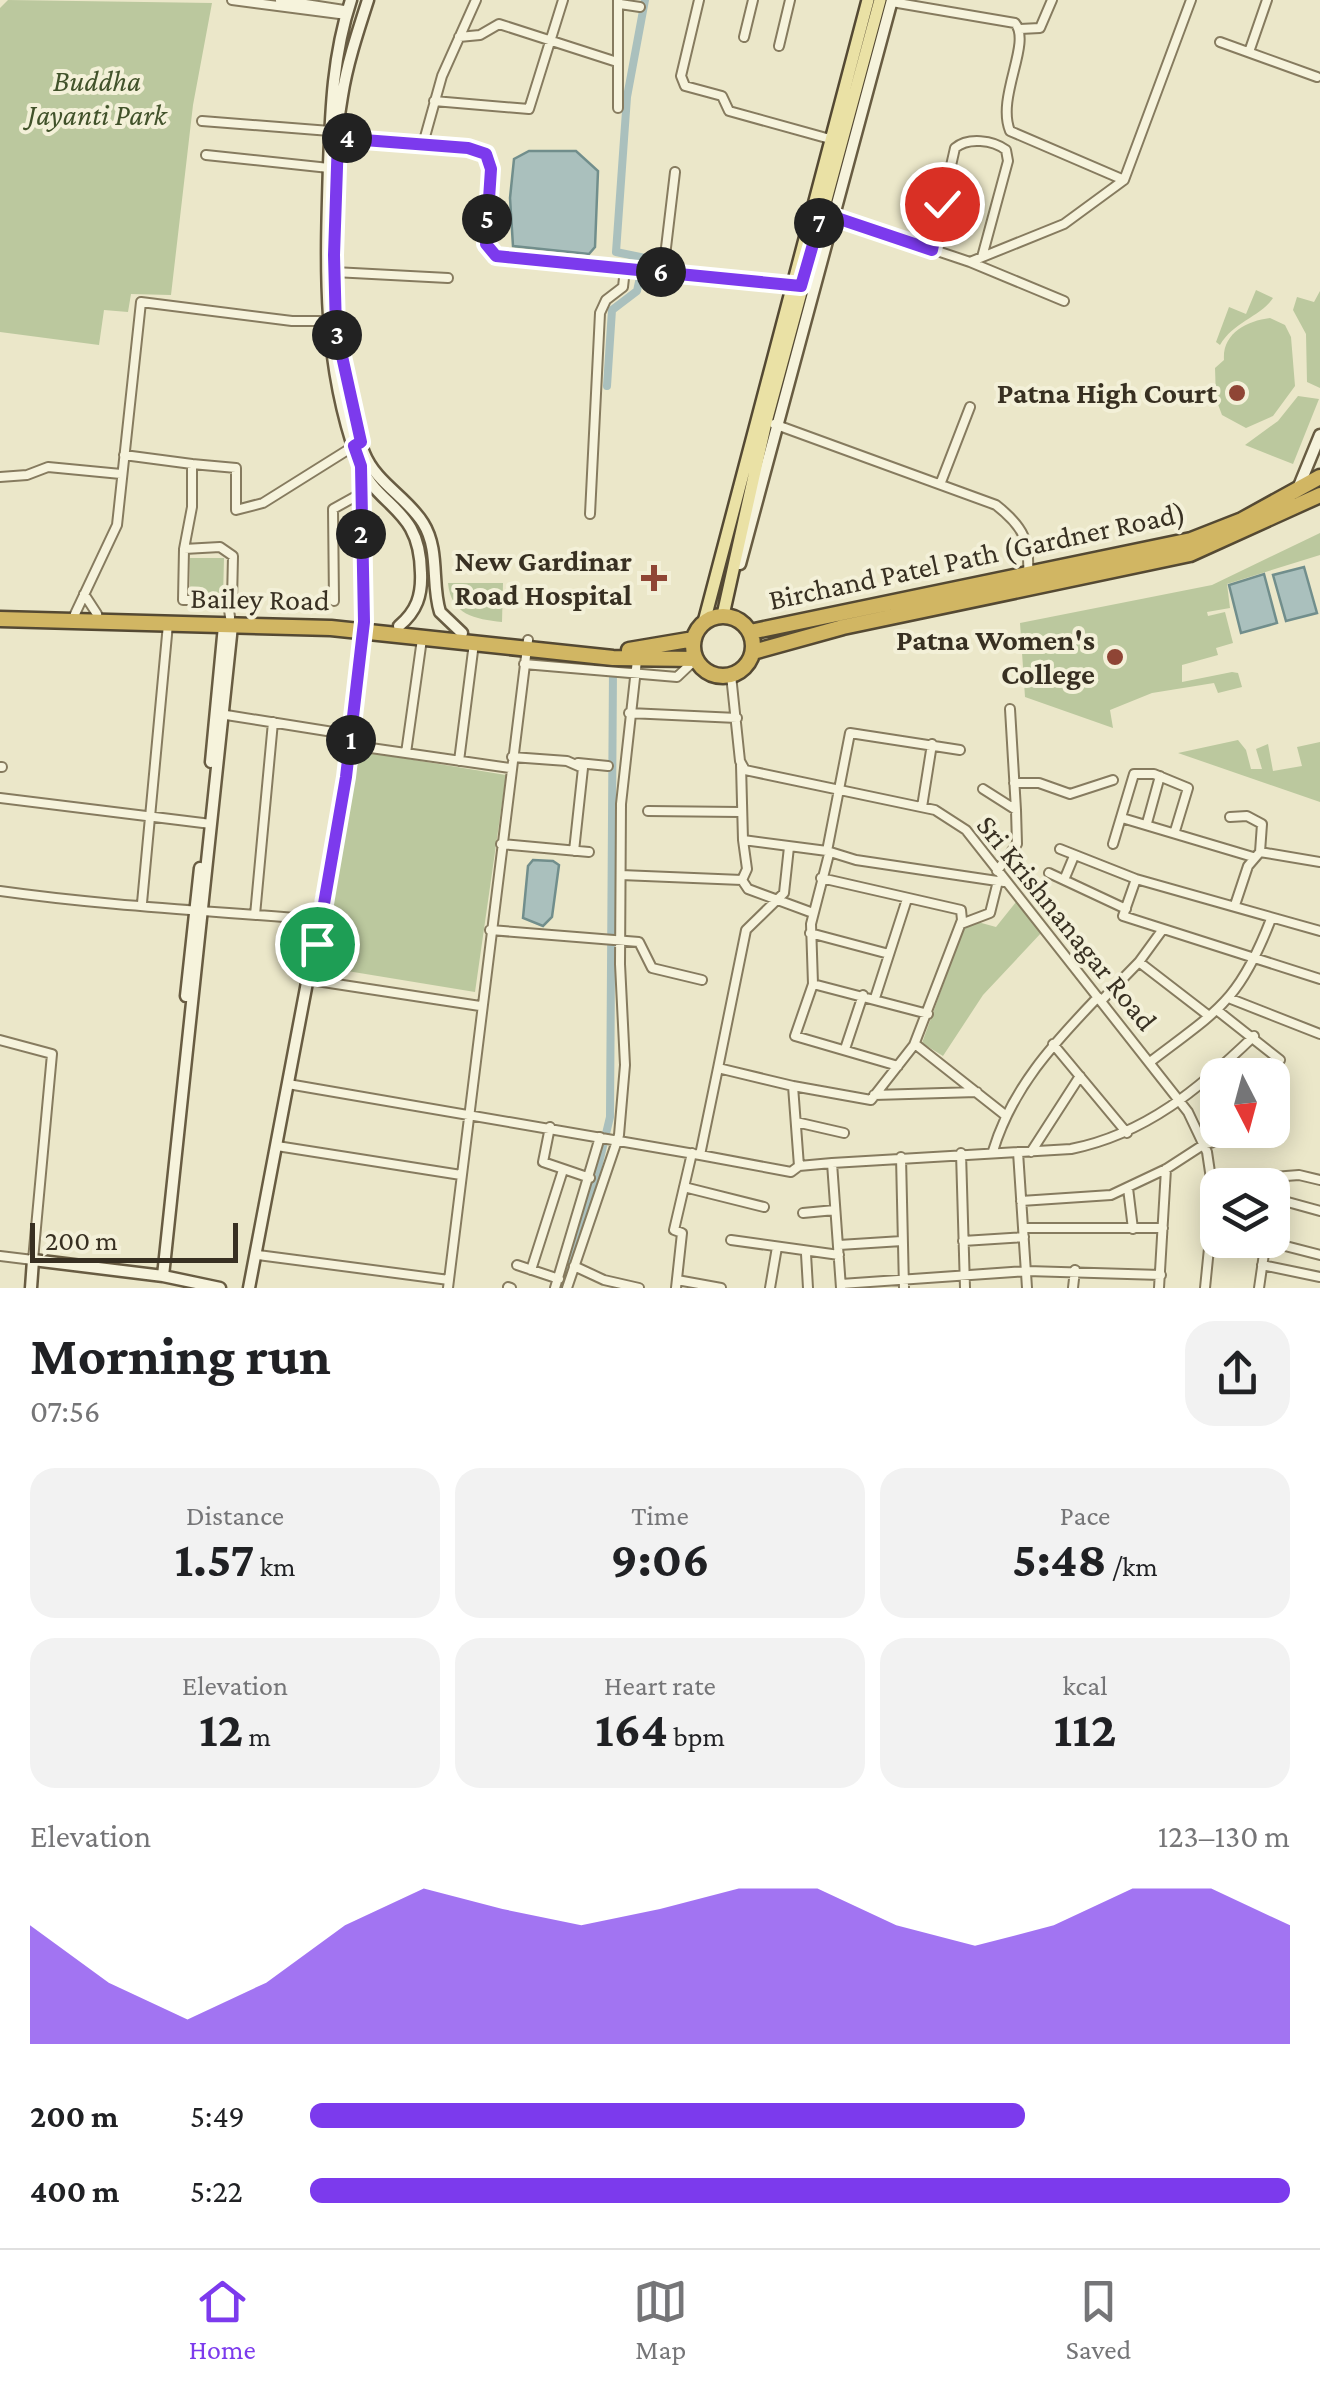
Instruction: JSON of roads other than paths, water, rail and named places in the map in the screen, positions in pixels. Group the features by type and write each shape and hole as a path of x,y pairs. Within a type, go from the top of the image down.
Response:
{"highway":[{"name":"Birchand Patel Path (Gardner Road)","path":"750,632 1199,538 1320,477"},
{"path":"753,652 843,627 1190,554 1246,533 1320,496"},
{"name":"Bailey Road","path":"1,615 97,614 399,626 526,651 637,660 696,659 710,673 731,675"},
{"name":"Bailey Road","path":"1,615 168,624 228,618"},
{"path":"696,659 694,640 704,622 723,615 736,618 750,632 753,652 748,664 731,675"},
{"name":"Bailey Road","path":"363,626 422,638 468,638"},
{"name":"Bailey Road","path":"526,651 637,650 694,640"}],"main road":[{"name":"Birchand Patel Path (Gardner Road)","path":"723,615 727,582 830,139 868,0"},
{"name":"Birchand Patel Path (Gardner Road)","path":"796,286 887,0"},
{"name":"Birchand Patel Path (Gardner Road)","path":"704,622 766,422"}],"street":[{"path":"232,0 349,9"},
{"path":"280,0 349,9"},
{"path":"337,90 365,0"},
{"path":"423,144 434,101 476,0"},
{"path":"434,101 529,109 563,0"},
{"path":"699,0 680,76 685,86 722,96 729,111 830,139"},
{"path":"744,37 753,0"},
{"path":"779,46 790,0"},
{"path":"1028,576 1029,550 1020,526 996,505 766,422 836,217 887,0 1000,19 1020,29 1040,28 1052,0"},
{"path":"970,262 1064,224 1124,180 1192,0"},
{"path":"1249,52 1267,0"},
{"path":"618,108 619,2 640,7"},
{"path":"331,321 334,134 349,9"},
{"path":"459,36 480,35 500,24 617,62"},
{"path":"1020,29 1005,101 1010,131 1124,180"},
{"path":"1220,42 1317,77"},
{"path":"202,121 486,154 491,169 486,244 496,256 796,286"},
{"path":"249,1288 321,920 351,740 363,626 361,466 331,321 329,168 334,134"},
{"path":"932,250 955,148 964,142 993,144 1008,155 982,257"},
{"path":"206,156 329,168"},
{"path":"663,272 675,172"},
{"path":"822,213 970,262 1064,300"},
{"path":"590,514 600,313 606,300 623,287 625,269"},
{"path":"334,272 448,278"},
{"path":"75,614 115,532 140,302 331,321"},
{"path":"941,482 970,407"},
{"path":"1296,492 1320,435"},
{"path":"124,455 236,468 236,510 263,502 358,444"},
{"path":"358,444 382,481 411,508 430,536 440,612 468,638 459,761"},
{"path":"192,464 183,600 228,618"},
{"path":"361,466 419,539 421,595 410,616 399,626"},
{"path":"0,477 19,477 48,468 121,474"},
{"path":"334,601 333,509 360,494"},
{"path":"159,1275 233,596 231,551 220,547 184,549"},
{"path":"84,594 97,614"},
{"path":"142,903 168,624"},
{"path":"406,753 422,638"},
{"path":"258,1255 448,1284 526,651 612,674 631,675 677,677 696,659"},
{"path":"567,1288 616,1140 625,1065 618,940 622,766 631,675 637,660"},
{"path":"731,675 747,869 742,880"},
{"path":"961,924 990,913 1000,878 1017,844 1010,709"},
{"path":"629,712 737,718"},
{"path":"219,714 273,722 406,753 510,768"},
{"path":"255,915 273,722"},
{"path":"898,1066 796,1036 813,984 813,913 850,732 960,750"},
{"path":"922,807 932,744"},
{"path":"512,757 608,766"},
{"path":"574,851 584,775 577,763"},
{"name":"Sri Krishnanagar Road","path":"741,765 753,774 922,807 956,820 1000,878 1048,930 1181,1102 1200,1138"},
{"path":"1113,844 1134,774 1160,776 1188,788 1175,832"},
{"path":"1146,823 1160,776"},
{"path":"1014,783 1038,783 1070,794 1113,780"},
{"path":"983,789 1016,810"},
{"path":"0,798 148,818 208,821"},
{"path":"648,811 740,812"},
{"path":"1230,818 1247,816 1262,824 1256,854 1234,904"},
{"path":"1122,818 1256,854 1320,862"},
{"path":"743,840 1000,878"},
{"path":"500,844 589,852"},
{"path":"721,1288 677,1284 682,1233 674,1230 718,1068 746,930 785,890 789,847"},
{"path":"1060,849 1136,879 1320,931"},
{"path":"1064,880 1074,856"},
{"path":"1049,873 1126,908"},
{"path":"621,875 742,880"},
{"path":"718,1068 870,1100 915,1044 961,924 961,910 820,878"},
{"path":"1136,879 1123,916 1320,979"},
{"path":"742,880 748,889 813,913"},
{"path":"0,891 87,905 142,903 321,920"},
{"path":"874,998 907,900"},
{"path":"1150,1062 1231,999 1254,960 1271,919"},
{"path":"490,930 643,944 649,964 657,970 702,980"},
{"path":"993,1151 1006,1115 1053,1044 1139,962 1163,930"},
{"path":"810,934 889,954"},
{"path":"1139,962 1209,1016"},
{"path":"310,980 480,1006"},
{"path":"813,984 928,1014"},
{"path":"845,1049 862,996"},
{"path":"1231,999 1320,1034"},
{"path":"1218,1011 1278,1058"},
{"path":"288,1084 468,1112 792,1172 799,1166 900,1157 1071,1149 1126,1133 1181,1102 1254,1036"},
{"path":"0,1040 52,1054 31,1288"},
{"path":"915,1044 1006,1115"},
{"path":"1053,1044 1126,1133"},
{"path":"1032,1152 1080,1076"},
{"path":"793,1086 799,1166"},
{"path":"874,1095 977,1092"},
{"path":"796,1122 844,1133"},
{"path":"550,1128 542,1160 590,1178"},
{"path":"517,1265 557,1284 602,1137"},
{"path":"277,1146 461,1175"},
{"path":"1021,1201 1111,1194 1166,1169 1200,1148"},
{"path":"1018,1152 1027,1288"},
{"path":"961,1154 965,1288"},
{"path":"900,1157 904,1284"},
{"path":"832,1164 841,1286 904,1284 1027,1271 1161,1275"},
{"path":"1159,1288 1166,1169"},
{"path":"531,1270 564,1170"},
{"path":"1290,1179 1320,1180"},
{"path":"684,1187 764,1207"},
{"path":"1128,1188 1133,1229"},
{"path":"1290,1203 1320,1211"},
{"path":"802,1212 835,1210"},
{"path":"963,1241 1023,1233 1164,1228"},
{"path":"731,1240 806,1254 902,1241"},
{"path":"1290,1247 1320,1256"},
{"path":"770,1288 777,1248"},
{"path":"806,1254 808,1288"},
{"path":"0,1256 159,1275 220,1288"},
{"name":"Sri Krishnanagar Road","path":"1205,1288 1212,1258"},
{"path":"1259,1288 1263,1258"},
{"path":"574,1266 604,1280 639,1288"},
{"path":"1262,1266 1320,1277"},
{"path":"1073,1288 1075,1270"}],"water":[{"path":"529,151 576,151 598,171 595,247 589,254 513,246 510,198 514,159"},
{"path":"1304,567 1317,613 1286,621 1273,575"},
{"path":"1264,574 1277,623 1241,633 1229,585"},
{"path":"533,860 559,865 552,917 543,926 523,918 528,866"}],"waterway":[{"path":"645,0 627,97 616,252 645,258"},
{"path":"607,386 612,310 637,291 640,277"},
{"path":"561,1288 586,1217 610,1117 613,670"}],"place":[{"name":"Patna High Court","path":"1237,393"},
{"name":"New Gardinar Road Hospital","path":"654,578"},
{"name":"Patna Women's College","path":"1115,657"}],"park label":[{"name":"Buddha Jayanti Park","path":"97,98"}]}
